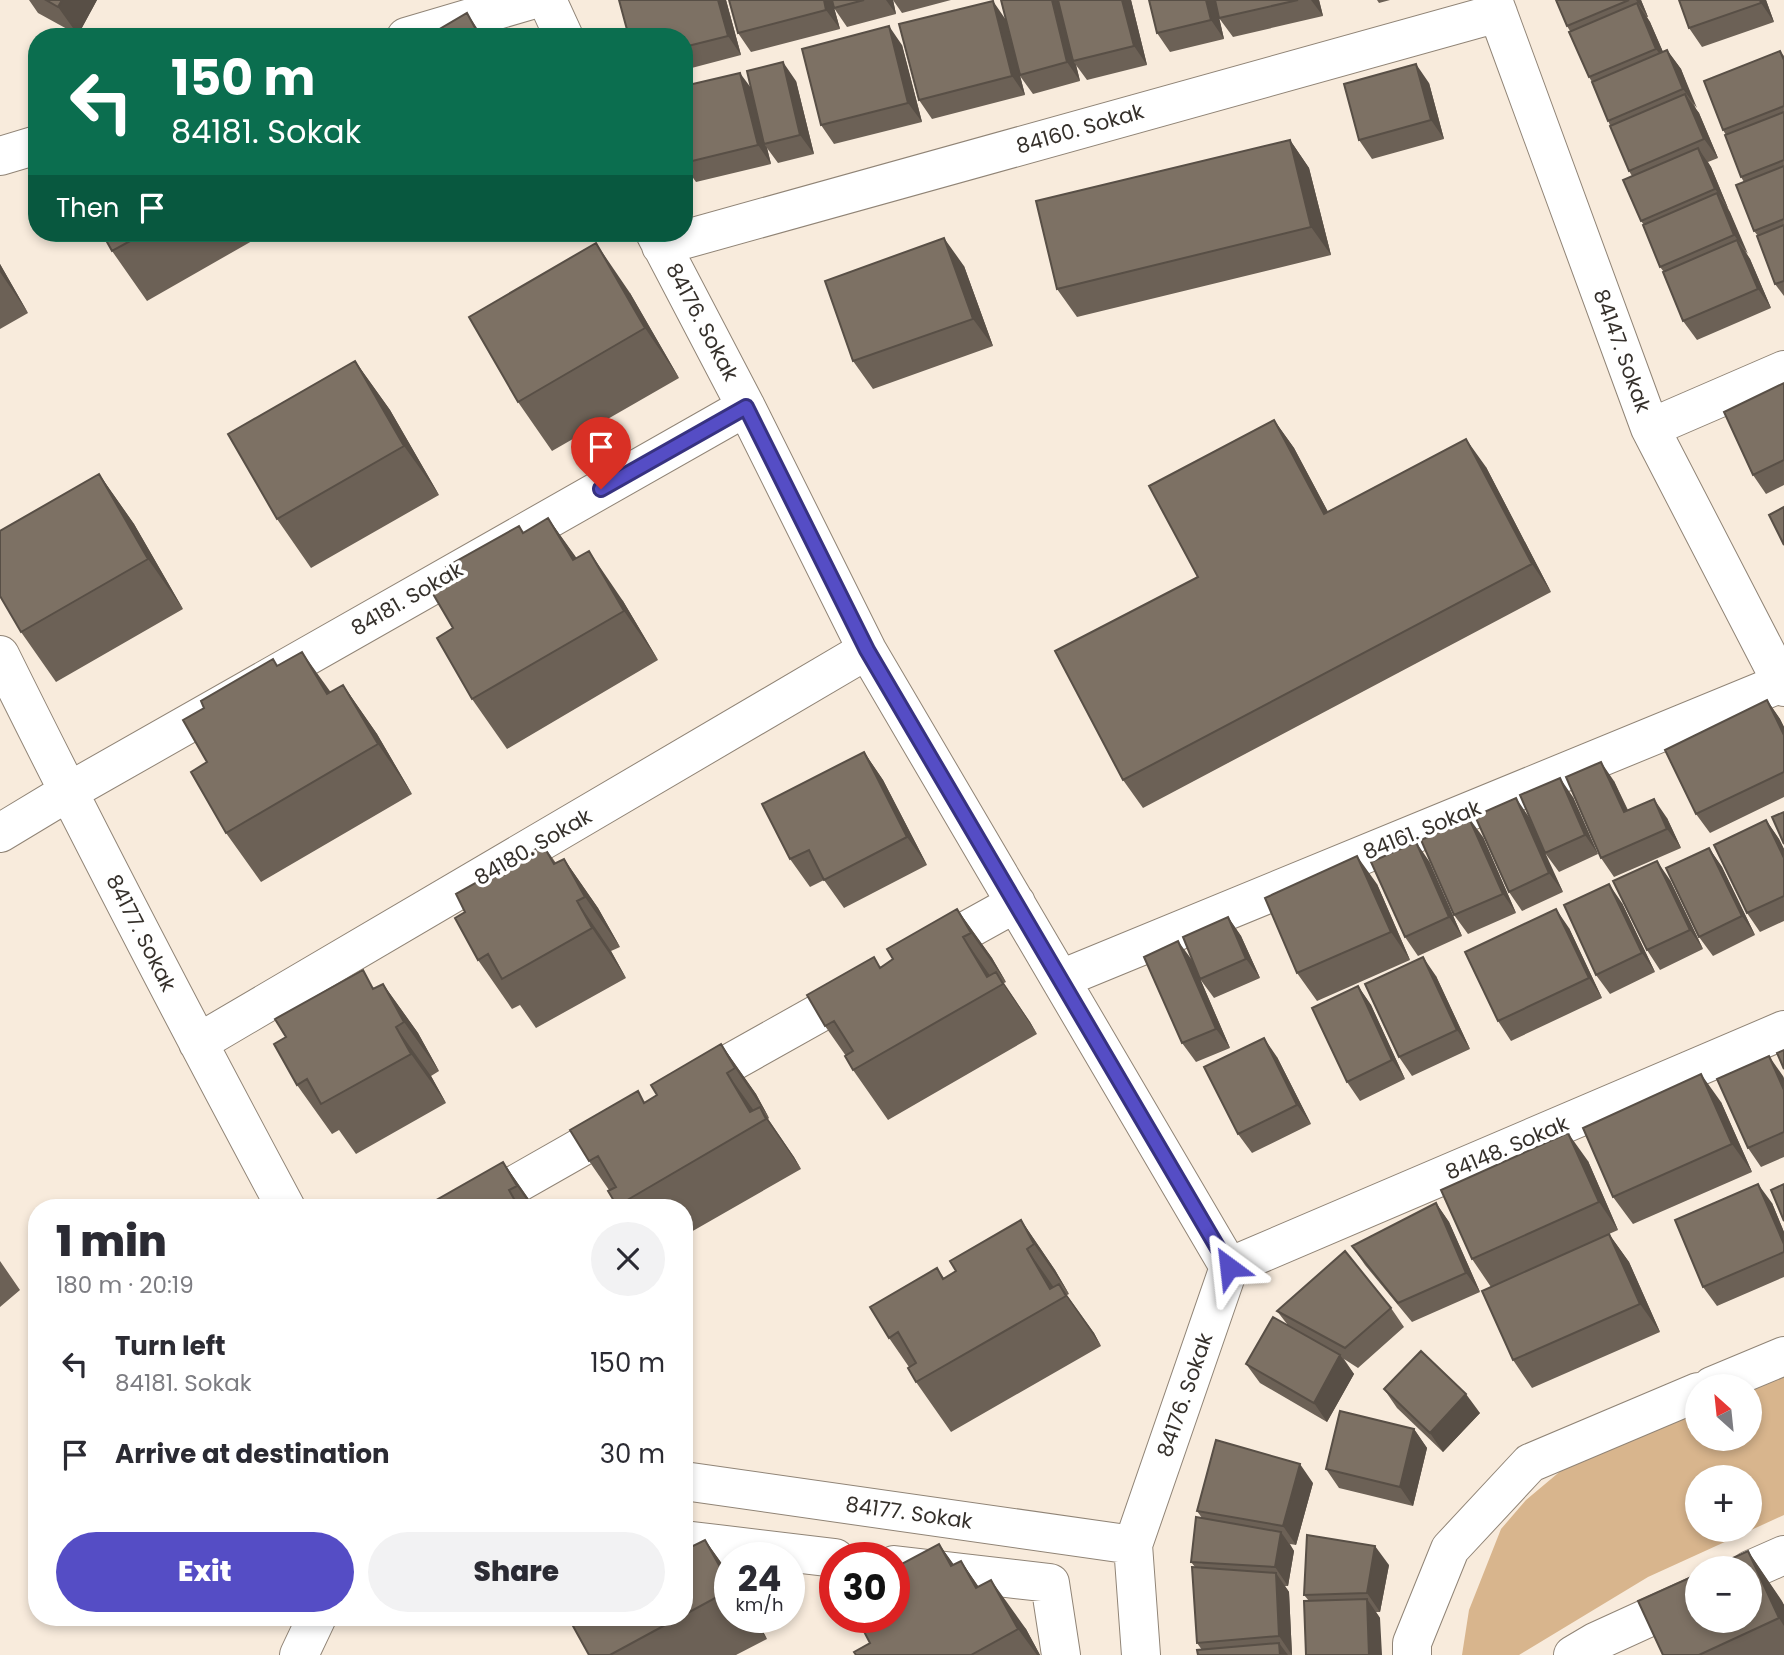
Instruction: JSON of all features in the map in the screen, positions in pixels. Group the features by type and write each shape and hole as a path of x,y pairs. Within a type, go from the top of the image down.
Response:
{"street":[{"path":"436,28 531,0"},
{"path":"547,0 560,28"},
{"name":"84160. Sokak","path":"693,229 1495,7"},
{"name":"84147. Sokak","path":"1495,7 1650,428 1783,684"},
{"path":"0,156 28,148"},
{"name":"84176. Sokak","path":"660,242 746,407 867,650 1229,1267 1133,1545 1141,1655"},
{"path":"1650,428 1784,370"},
{"name":"84181. Sokak","path":"0,833 746,407"},
{"name":"84180. Sokak","path":"198,1044 867,650"},
{"name":"84177. Sokak","path":"0,655 198,1044 281,1199"},
{"name":"84161. Sokak","path":"1060,979 1783,684"},
{"path":"490,1199 1016,903"},
{"name":"84148. Sokak","path":"1229,1267 1784,1030"},
{"path":"1741,1374 1784,1356"},
{"path":"1412,1655 1412,1643 1450,1549 1530,1463 1685,1397"},
{"name":"84177. Sokak","path":"693,1482 1133,1545"},
{"path":"693,1541 819,1556"},
{"path":"1762,1565 1784,1555"},
{"path":"910,1567 1050,1583 1061,1655"},
{"path":"1573,1655 1595,1642 1685,1601"},
{"path":"299,1655 313,1626"}],"shaded area":[{"path":"1784,1364 1784,1515 1762,1525 1762,1465 1685,1465 1685,1542 1725,1542 1694,1556 1685,1556 1685,1560 1648,1577 1519,1655 1462,1655 1469,1610 1501,1529 1526,1500 1588,1448 1685,1406 1685,1451 1762,1451 1762,1378"}],"building":[{"path":"46,0 62,0 58,7"},
{"path":"619,0 718,0 728,36 693,45 693,28 627,28"},
{"path":"729,0 824,0 826,10 738,33"},
{"path":"832,0 864,0 834,8"},
{"path":"1001,0 1052,0 1067,62 1020,75"},
{"path":"1058,0 1122,0 1134,46 1073,61"},
{"path":"1149,0 1206,0 1211,20 1157,33"},
{"path":"1215,0 1298,0 1219,18"},
{"path":"1556,0 1629,0 1567,26"},
{"path":"1679,0 1760,0 1761,3 1689,28"},
{"path":"993,1 1012,76 919,100 899,24"},
{"path":"1637,3 1656,49 1589,77 1569,32"},
{"path":"467,13 475,28 441,28"},
{"path":"889,26 908,103 821,125 802,49"},
{"path":"1667,50 1683,89 1608,121 1592,82"},
{"path":"1780,51 1784,60 1784,106 1723,130 1704,81"},
{"path":"783,62 800,135 764,144 747,71"},
{"path":"1416,64 1431,120 1359,140 1344,84"},
{"path":"740,73 758,145 693,161 693,84"},
{"path":"1685,94 1704,139 1629,171 1610,126"},
{"path":"1784,112 1784,160 1741,177 1725,135"},
{"path":"1290,140 1311,227 1057,289 1036,201"},
{"path":"1698,148 1715,189 1641,221 1623,180"},
{"path":"1784,166 1784,219 1754,231 1736,185"},
{"path":"1717,193 1734,235 1660,267 1643,225"},
{"path":"1784,225 1784,281 1775,284 1757,236"},
{"path":"944,238 973,319 853,361 825,281"},
{"path":"1737,240 1758,289 1683,321 1663,272"},
{"path":"107,242 128,242 112,251"},
{"path":"596,243 645,328 518,402 469,317"},
{"path":"355,361 404,446 277,519 228,434"},
{"path":"1784,383 1784,460 1753,475 1724,412"},
{"path":"1274,420 1324,514 1466,439 1532,564 1123,780 1055,651 1198,577 1149,486"},
{"path":"99,474 148,559 21,632 0,596 0,531"},
{"path":"1784,507 1784,545 1769,515"},
{"path":"548,518 573,560 589,551 624,611 472,699 437,638 453,628 429,587 450,575 446,567 519,526 523,533"},
{"path":"302,652 327,694 343,685 378,744 226,833 191,772 207,762 183,720 204,708 201,701 273,659 277,666"},
{"path":"1767,700 1784,735 1784,772 1696,814 1665,750"},
{"path":"864,752 907,837 824,880 809,850 790,859 762,804"},
{"path":"1601,762 1624,812 1654,799 1667,829 1601,858 1566,777"},
{"path":"1560,778 1585,835 1545,853 1520,795"},
{"path":"1516,798 1549,873 1509,892 1475,816"},
{"path":"1784,812 1784,844 1772,817"},
{"path":"1469,818 1503,894 1454,915 1421,840"},
{"path":"1766,820 1784,858 1784,896 1747,913 1714,845"},
{"path":"1416,842 1449,917 1405,937 1371,862"},
{"path":"543,845 554,864 564,859 585,897 577,901 592,928 502,979 488,954 478,960 455,918 465,912 456,894"},
{"path":"1709,848 1742,916 1699,937 1666,868"},
{"path":"1357,856 1391,932 1297,973 1265,898"},
{"path":"1657,861 1690,930 1647,950 1613,881"},
{"path":"1609,884 1642,953 1596,975 1564,905"},
{"path":"957,909 971,933 963,937 987,977 996,972 1003,984 853,1070 845,1056 853,1051 834,1021 825,1026 807,995 874,957 880,968 893,959 887,949"},
{"path":"1556,909 1589,978 1498,1021 1465,952"},
{"path":"1228,917 1246,959 1200,979 1183,937"},
{"path":"1178,941 1216,1029 1182,1043 1144,957"},
{"path":"1423,957 1457,1030 1399,1057 1365,984"},
{"path":"363,970 373,989 383,984 404,1022 396,1027 411,1054 321,1104 307,1079 297,1085 274,1044 286,1037 275,1019"},
{"path":"1358,986 1392,1060 1347,1082 1312,1008"},
{"path":"1264,1038 1297,1105 1238,1134 1204,1067"},
{"path":"721,1044 735,1068 727,1073 750,1112 760,1107 766,1119 629,1199 613,1199 608,1191 616,1187 598,1156 589,1161 570,1130 638,1091 644,1103 657,1095 651,1085"},
{"path":"1784,1050 1784,1069 1777,1053"},
{"path":"1769,1056 1784,1090 1784,1132 1748,1148 1717,1079"},
{"path":"1701,1074 1732,1144 1613,1197 1583,1128"},
{"path":"1568,1133 1599,1202 1472,1259 1441,1190"},
{"path":"503,1162 517,1186 509,1190 514,1199 438,1199"},
{"path":"1758,1184 1784,1244 1784,1252 1703,1287 1675,1220"},
{"path":"1784,1184 1784,1221 1771,1190"},
{"path":"1436,1203 1466,1273 1398,1303 1352,1246"},
{"path":"1021,1220 1034,1244 1027,1249 1050,1289 1059,1284 1066,1296 916,1382 908,1368 916,1363 898,1332 889,1338 870,1307 937,1268 943,1279 956,1271 950,1261"},
{"path":"1609,1234 1640,1304 1513,1360 1482,1291"},
{"path":"1345,1251 1391,1308 1345,1348 1277,1311"},
{"path":"1273,1317 1340,1355 1314,1403 1246,1364"},
{"path":"1421,1351 1466,1394 1430,1433 1384,1389"},
{"path":"1340,1411 1414,1429 1400,1487 1326,1469"},
{"path":"1216,1440 1300,1464 1283,1526 1197,1511"},
{"path":"1196,1517 1281,1532 1275,1567 1191,1562"},
{"path":"1307,1535 1375,1546 1367,1593 1304,1595"},
{"path":"705,1540 714,1556 714,1599 693,1610 693,1546"},
{"path":"939,1544 951,1566 961,1561 976,1588 991,1580 1018,1629 971,1655 856,1655 854,1652 870,1643 865,1633 910,1633 910,1559"},
{"path":"1748,1551 1750,1556 1737,1556"},
{"path":"1192,1567 1276,1573 1279,1636 1197,1643"},
{"path":"1685,1580 1685,1633 1747,1633 1699,1655 1663,1655 1638,1601"},
{"path":"1762,1581 1779,1618 1762,1626"},
{"path":"1367,1599 1369,1655 1306,1655 1304,1601"},
{"path":"573,1626 663,1626 610,1655 589,1655"},
{"path":"1279,1643 1280,1655 1198,1655 1197,1650"}],"route":[{"path":"601,489 746,407 867,650 1229,1267"}]}
